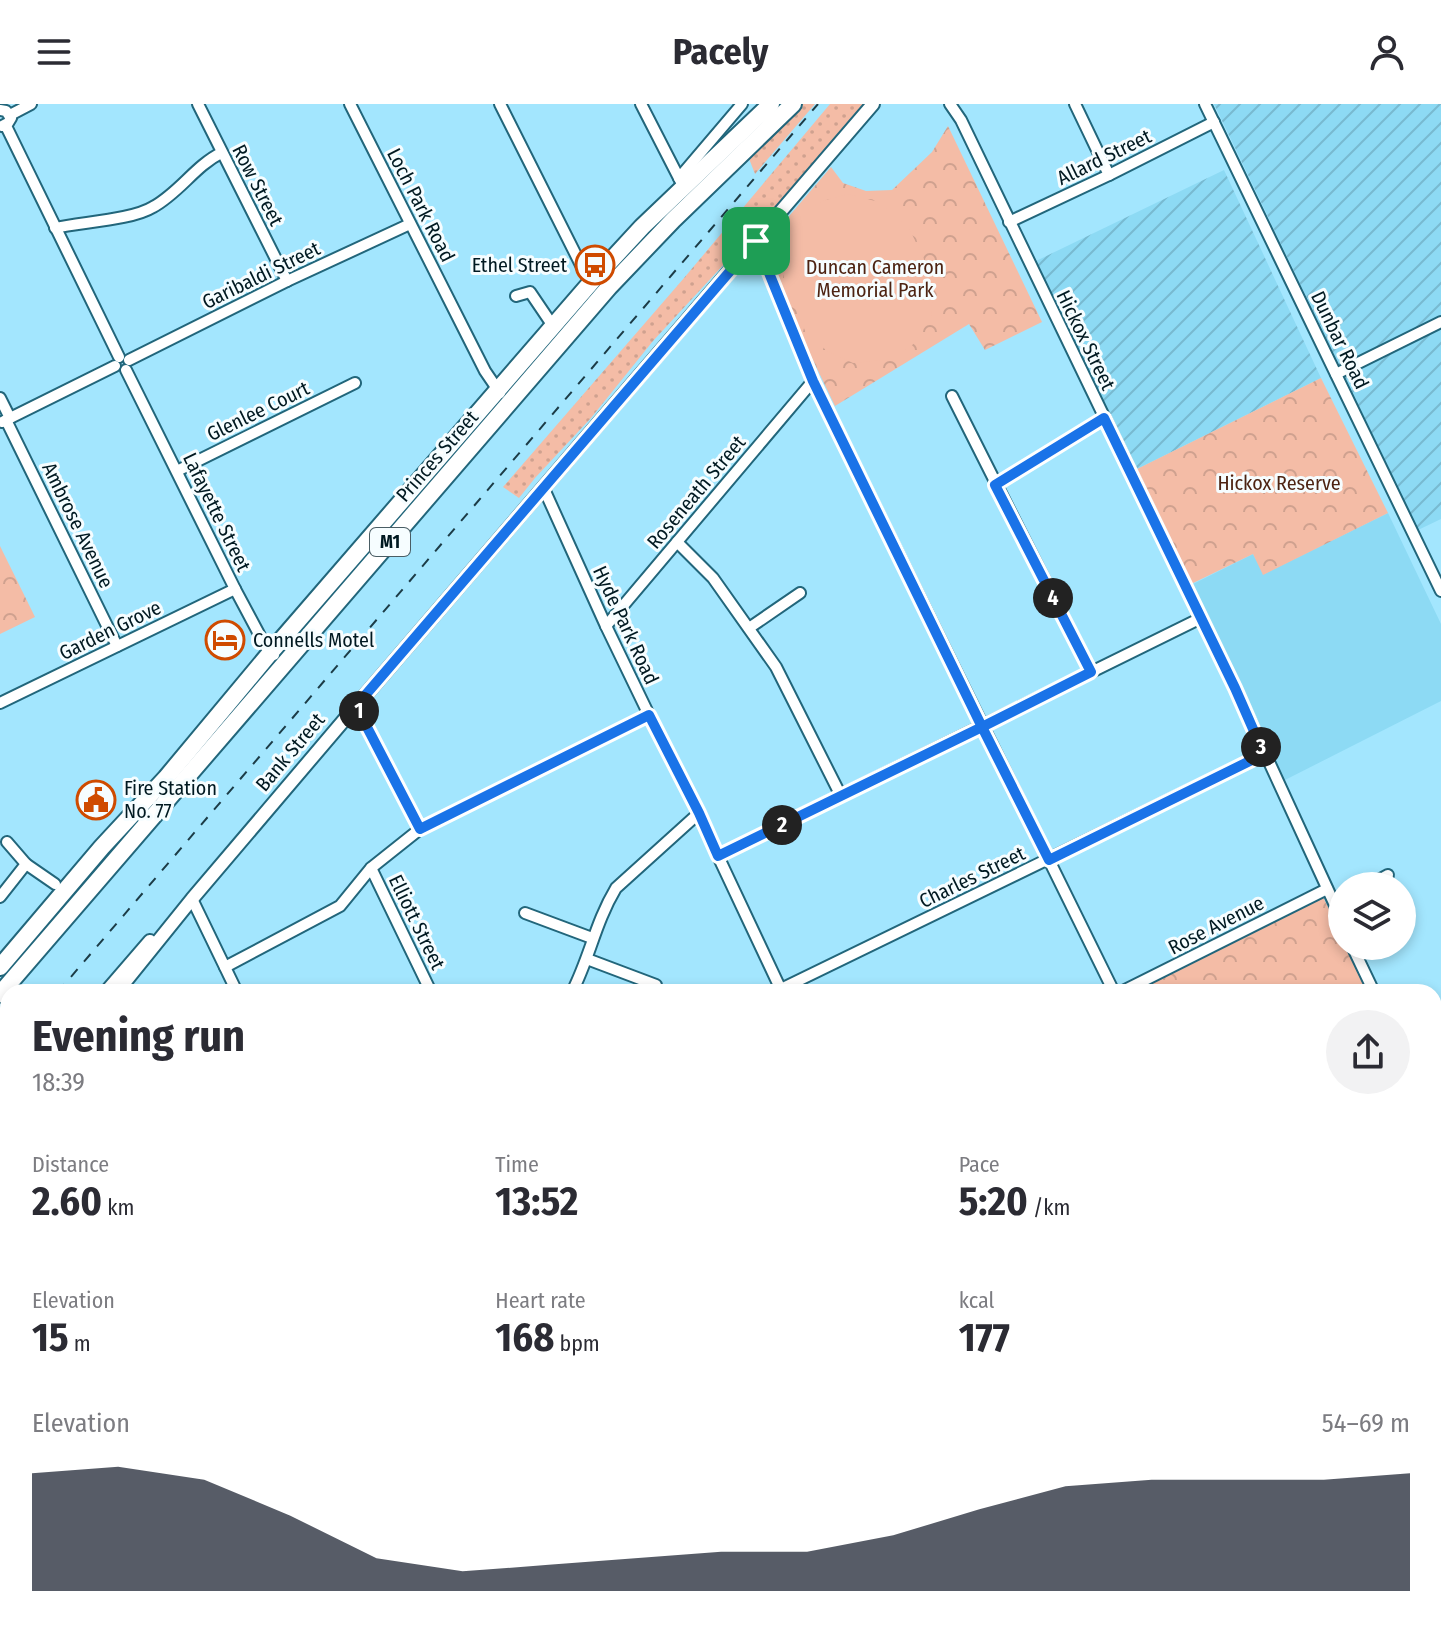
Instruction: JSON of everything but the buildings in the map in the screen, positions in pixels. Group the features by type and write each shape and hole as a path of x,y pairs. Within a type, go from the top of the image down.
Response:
{"highway":[{"name":"Princes Street","path":"2,960 166,778 594,279 642,227 771,104"},
{"name":"Princes Street","path":"9,984 609,287 686,188 793,104"}],"main road":[{"name":"Bank Street","path":"123,984 356,706 873,104"},
{"path":"113,984 192,899"}],"street":[{"path":"4,119 31,104"},
{"name":"Row Street","path":"198,104 287,281"},
{"name":"Loch Park Road","path":"350,104 485,371 497,390 510,402"},
{"path":"500,104 583,269 594,279"},
{"path":"641,104 686,188 742,104"},
{"name":"Hickox Street","path":"953,104 1201,618 1327,889"},
{"path":"1075,104 1109,175"},
{"name":"Dunbar Road","path":"1205,104 1441,591"},
{"name":"Lafayette Street","path":"4,119 235,589 266,647 285,664"},
{"name":"Allard Street","path":"1009,222 1214,122"},
{"path":"55,228 150,209 163,201 207,160 221,153"},
{"name":"Garibaldi Street","path":"5,420 410,224"},
{"path":"756,241 813,381 1110,984"},
{"path":"516,296 530,292 553,326"},
{"path":"1336,374 1441,322"},
{"name":"Roseneath Street","path":"606,626 813,381"},
{"name":"Glenlee Court","path":"177,471 355,383"},
{"path":"952,396 1091,672"},
{"name":"Ambrose Avenue","path":"0,398 5,420 117,646"},
{"path":"995,485 1104,418"},
{"name":"Hyde Park Road","path":"544,489 606,626 699,813 778,984"},
{"path":"677,542 713,578 776,667 841,796"},
{"name":"Garden Grove","path":"0,703 235,589"},
{"path":"749,628 800,593"},
{"path":"718,856 1201,618"},
{"path":"356,706 420,829"},
{"path":"225,967 340,906 371,868 420,829 649,715"},
{"name":"Charles Street","path":"793,984 1264,754"},
{"path":"576,984 606,904 616,888 699,813"},
{"path":"7,842 26,864 55,884"},
{"path":"0,897 26,864"},
{"name":"Elliott Street","path":"371,868 427,984"},
{"name":"Rose Avenue","path":"1137,984 1327,889"},
{"path":"192,899 233,984"},
{"path":"525,913 592,938"},
{"path":"587,959 653,984"},
{"path":"1359,960 1370,984"}],"shaded area":[{"path":"1214,104 1441,104 1441,519 1418,530"},
{"path":"1224,170 1321,378 1133,471 1034,262"},
{"path":"1388,513 1441,624 1441,701 1283,781 1191,585 1253,554 1264,574"}],"green space":[{"path":"801,104 815,104 755,174 748,156"},
{"path":"830,104 863,104 519,498 503,487 684,278"},
{"name":"Duncan Cameron Memorial Park","path":"948,126 1042,322 985,350 969,324 835,406 760,250 831,167 843,183 866,191 892,190 932,152"},
{"path":"848,194 879,202 909,228 934,280 931,318 911,347 885,360 853,363 827,351 806,333 784,281 784,250 792,227 809,209 822,201"},
{"name":"Hickox Reserve","path":"1321,378 1388,513 1263,575 1253,554 1189,585 1133,471"},
{"path":"0,546 35,617 0,634"},
{"path":"1322,895 1328,907 1328,960 1354,960 1366,984 1141,984"}],"railway":[{"path":"65,984 818,104"}],"place":[{"name":"Ethel Street","path":"595,265"},
{"name":"Connells Motel","path":"225,640"},
{"name":"Fire Station No. 77","path":"96,800"}],"route":[{"path":"756,241 356,706 420,829 649,715 718,856 982,727 1049,860 1264,754 1104,418 995,485 1091,672 982,727 813,381 756,241"}]}
